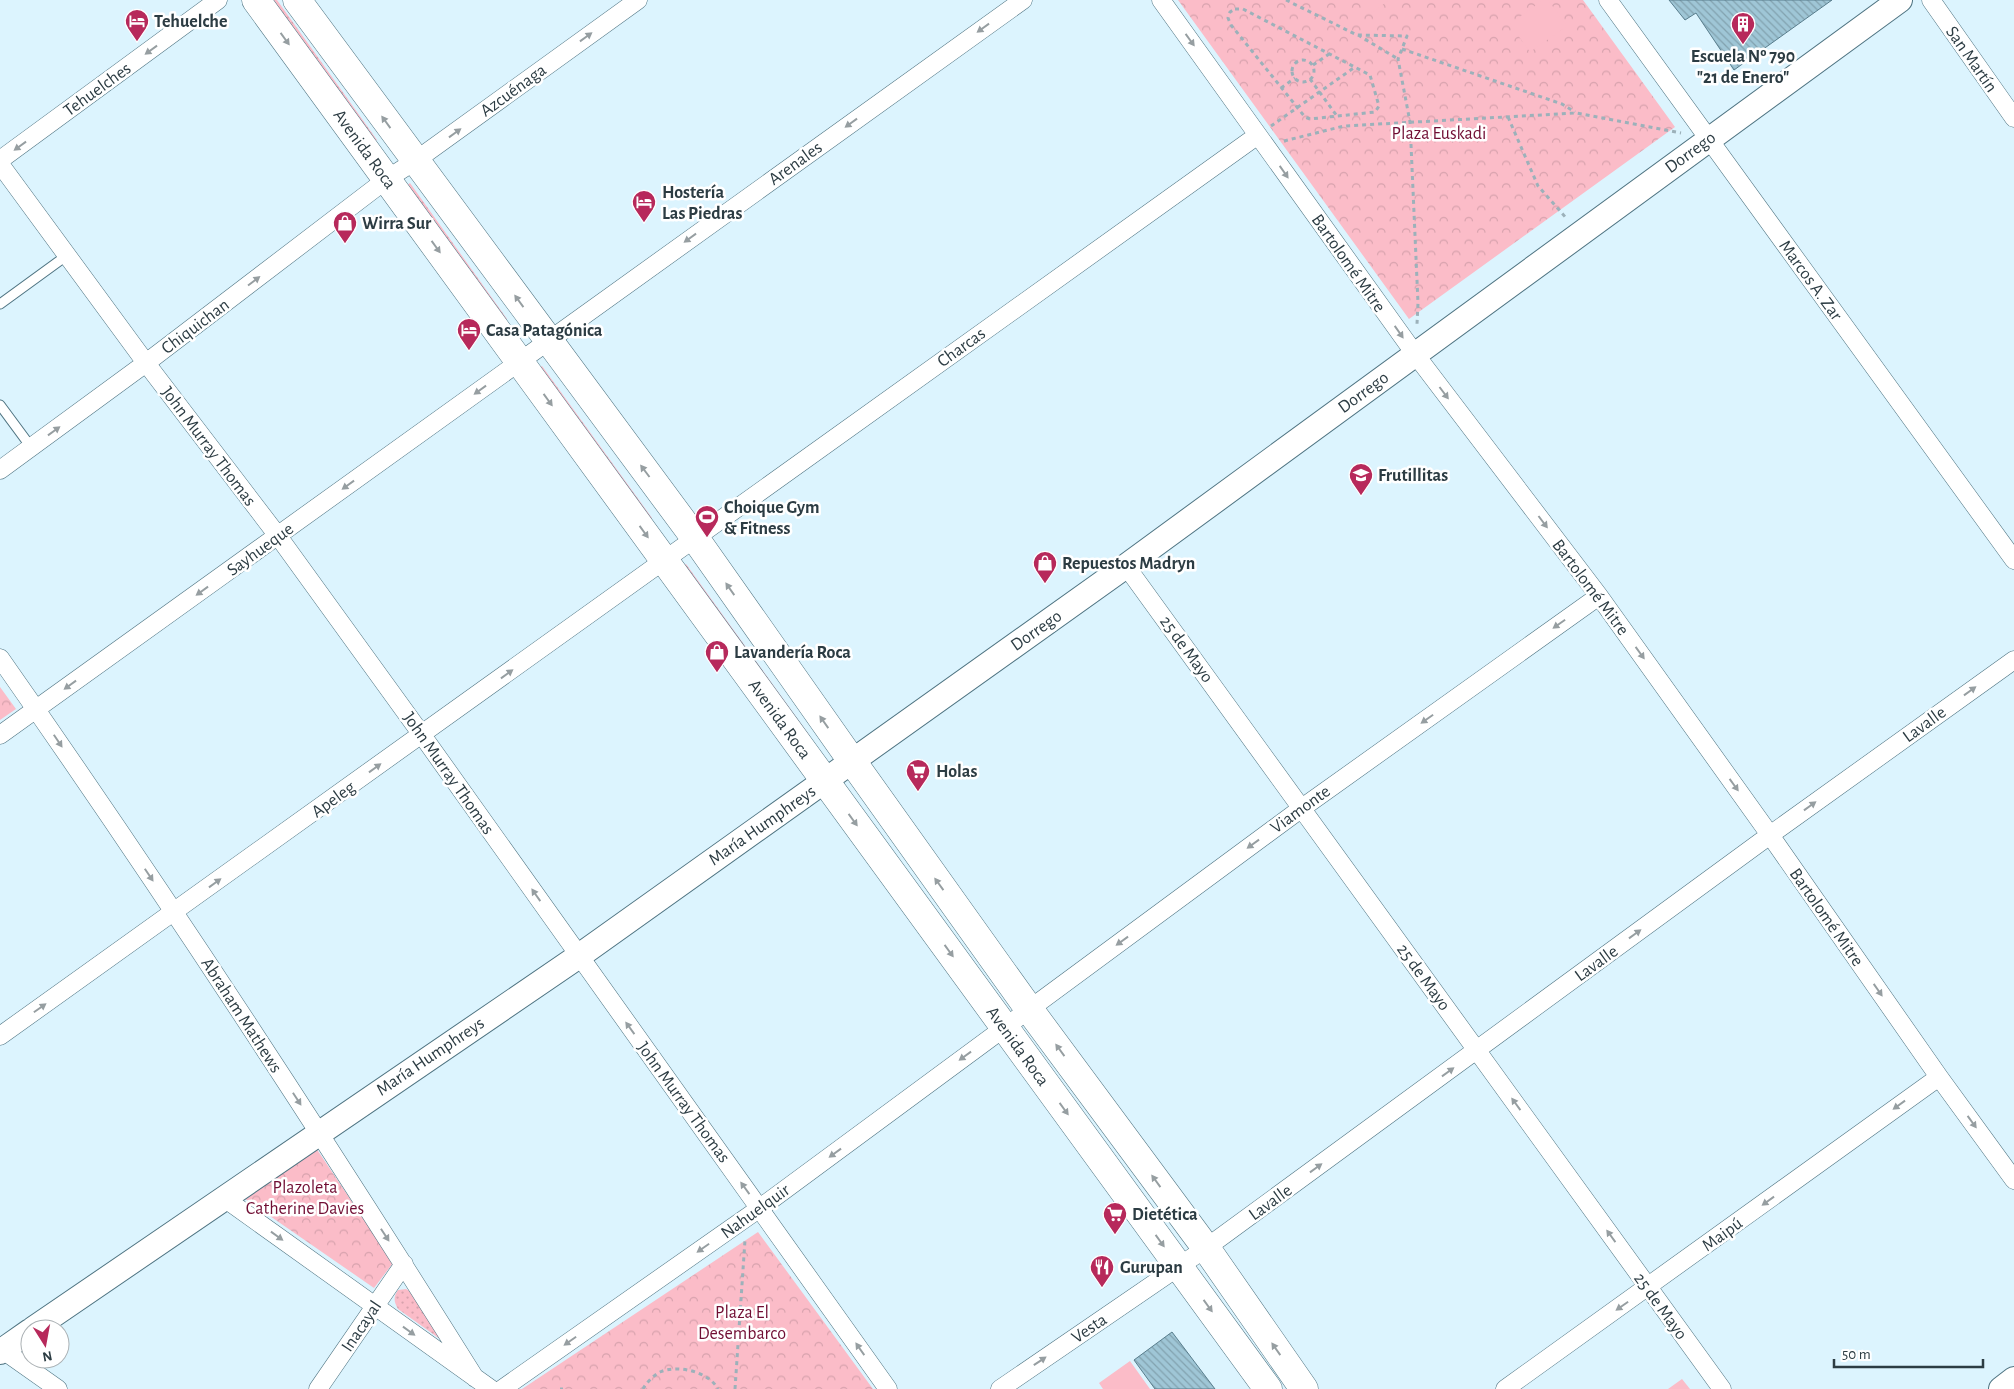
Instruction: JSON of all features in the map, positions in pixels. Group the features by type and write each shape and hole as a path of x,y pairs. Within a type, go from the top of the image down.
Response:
{"main road":[{"name":"Avenida Roca","path":"256,0 1268,1389"},
{"name":"Avenida Roca","path":"297,0 695,538 1029,1009 1206,1248 1304,1389"},
{"name":"Dorrego","path":"825,780 1126,566 1900,0"},
{"name":"María Humphreys","path":"48,1319 318,1132 578,956 825,780"},
{"path":"1,1350 20,1338"},
{"path":"2001,1389 2014,1380"}],"street":[{"name":"Tehuelches","path":"0,162 218,0"},
{"name":"Azcuénaga","path":"386,179 415,161 638,0"},
{"name":"Arenales","path":"519,361 1023,0"},
{"name":"Bartolomé Mitre","path":"1161,0 1415,354 1599,596 1770,835 1939,1077 2011,1171"},
{"name":"Marcos A. Zar","path":"1608,0 2014,560"},
{"name":"San Martín","path":"1931,0 2014,118"},
{"name":"Charcas","path":"665,561 695,538 1262,140"},
{"name":"John Murray Thomas","path":"0,162 66,256 278,536 422,735 578,956 753,1213 888,1389"},
{"name":"Chiquichan","path":"0,470 146,363 386,179"},
{"name":"Sayhueque","path":"0,735 519,361"},
{"name":"Apeleg","path":"0,1036 665,561"},
{"name":"25 de Mayo","path":"1126,566 1722,1389"},
{"name":"Viamonte","path":"1005,1028 1302,808 1599,596"},
{"name":"Abraham Mathews","path":"0,658 174,912 404,1264 475,1378"},
{"name":"Lavalle","path":"1179,1266 1477,1051 1770,835 2014,660"},
{"name":"Nahuelquir","path":"502,1389 753,1213 1005,1028"},
{"name":"Maipú","path":"1505,1389 1939,1077"},
{"name":"Abraham Mathews","path":"224,1198 491,1389"},
{"name":"Inacayal","path":"318,1389 404,1264"},
{"name":"Vesta","path":"1000,1389 1179,1266"},
{"path":"1,1350 58,1389"}],"lane":[{"path":"0,304 66,256"},
{"path":"0,405 30,447"}],"path":[{"path":"1286,0 1357,35 1398,59"},
{"path":"1235,8 1243,9 1355,67 1370,75 1379,106 1378,110 1375,112 1305,118 1231,25 1228,18 1230,12 1235,8"},
{"path":"1357,35 1407,36 1398,59 1410,122 1418,303 1415,354"},
{"path":"1402,49 1562,104 1576,113"},
{"path":"1313,65 1329,54"},
{"path":"1306,60 1313,65 1314,71 1310,79 1302,82 1295,78 1292,68 1296,62 1306,60"},
{"path":"1262,140 1297,108 1355,67"},
{"path":"1281,88 1295,78"},
{"path":"1310,79 1337,116"},
{"path":"1262,140 1344,126 1576,113 1709,139"},
{"path":"1508,116 1538,186 1579,234"},
{"path":"735,1389 753,1213"},
{"path":"643,1389 660,1372 678,1368 701,1374 718,1389"}],"green space":[{"path":"270,0 277,0 377,140 373,143"},
{"name":"Plaza Euskadi","path":"1178,0 1583,0 1675,127 1409,319"},
{"path":"1362,0 1389,0 1372,13"},
{"path":"1543,0 1548,0 1567,26 1530,52 1510,24"},
{"path":"410,183 507,319 502,322 405,187"},
{"path":"542,366 652,518 647,521 537,369"},
{"path":"686,564 810,736 805,739 681,567"},
{"path":"0,687 16,709 0,720"},
{"name":"Plazoleta Catherine Davies","path":"314,1145 393,1263 374,1288 244,1198"},
{"name":"Plaza El Desembarco","path":"758,1232 873,1389 522,1389"},
{"path":"406,1289 413,1293 442,1337 440,1339 398,1309 395,1295 398,1290"},
{"path":"1130,1361 1150,1389 1103,1389 1099,1383"},
{"path":"1682,1379 1690,1389 1668,1389"}],"building":[{"name":"Escuela Nº 790 \"21 de Enero\"","path":"1669,0 1832,0 1734,70 1696,13 1685,20"},
{"path":"1172,1332 1215,1389 1155,1389 1134,1360"}],"place":[{"name":"Tehuelche","path":"137,42"},
{"name":"Escuela Nº 790 \"21 de Enero\"","path":"1743,45"},
{"name":"Hostería Las Piedras","path":"644,223"},
{"name":"Wirra Sur","path":"345,244"},
{"name":"Casa Patagónica","path":"469,351"},
{"name":"Frutillitas","path":"1361,496"},
{"name":"Choique Gym & Fitness","path":"707,538"},
{"name":"Repuestos Madryn","path":"1045,584"},
{"name":"Lavandería Roca","path":"717,673"},
{"name":"Holas","path":"918,792"},
{"name":"Dietética","path":"1115,1235"},
{"name":"Gurupan","path":"1102,1288"}]}
